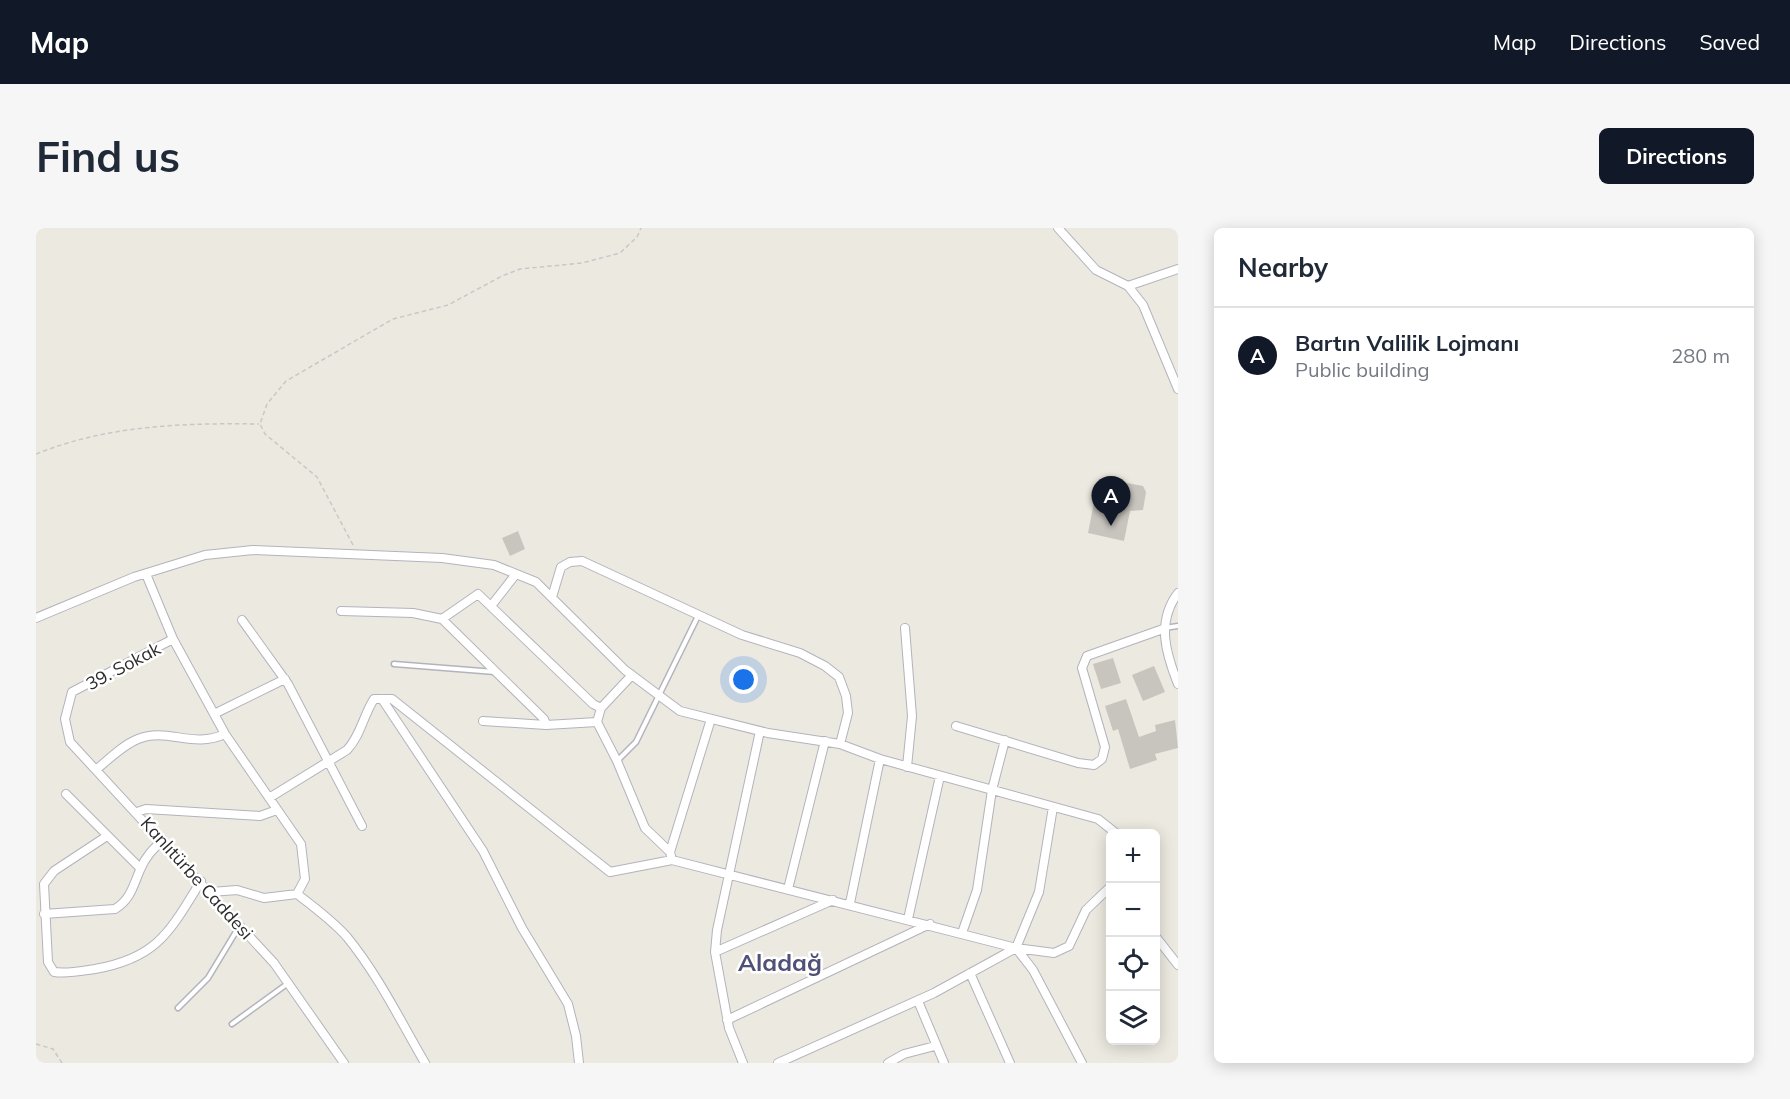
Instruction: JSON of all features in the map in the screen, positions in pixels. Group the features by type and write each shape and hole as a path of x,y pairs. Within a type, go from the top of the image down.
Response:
{"street":[{"path":"1058,228 1096,270 1128,286 1143,305 1178,389"},
{"path":"1128,286 1178,269"},
{"path":"36,618 146,574 205,555 253,550 442,558 494,565 536,582 632,675 680,711 760,731 840,744 907,767 1098,819 1111,829"},
{"path":"552,597 561,567 570,562 582,561 742,634 809,656 832,671 842,683 848,705 847,722 840,744"},
{"path":"146,574 173,639 225,734 301,844 304,879 297,894"},
{"path":"491,606 516,574"},
{"path":"1178,593 1173,600 1163,628 1168,660 1178,684"},
{"path":"442,620 478,594 593,704 601,708"},
{"path":"341,611 413,613 442,620 544,718 546,725"},
{"path":"242,620 285,679 362,826"},
{"path":"905,628 912,716 907,767"},
{"path":"956,726 1078,763 1094,765 1102,759 1105,747 1082,668 1087,656 1163,628"},
{"name":"39. Sokak","path":"72,692 173,639"},
{"path":"632,675 601,708 597,722 617,760 645,828 671,856 729,876 850,903 1016,948 1054,953 1069,946 1086,910 1106,891"},
{"path":"214,714 285,679"},
{"name":"Kanlıtürbe Caddesi","path":"72,692 65,719 70,742 201,881 274,963 345,1063"},
{"path":"269,798 347,750 357,739 365,713 374,699 392,699 610,872 671,856"},
{"path":"382,699 483,851 522,928 568,1004 576,1036 579,1063"},
{"path":"671,856 711,718"},
{"path":"483,721 546,725 597,722"},
{"path":"743,1063 727,1020 716,952 717,930 760,731"},
{"path":"97,769 128,744 147,736 159,735 197,741 211,740 225,734"},
{"path":"962,933 977,890 992,790 1005,740"},
{"path":"788,890 825,741"},
{"path":"850,903 880,759"},
{"path":"908,919 940,776"},
{"path":"66,794 140,868"},
{"path":"778,1063 918,1001 1016,948 1039,892 1053,807"},
{"path":"137,812 146,809 260,816 277,810"},
{"path":"107,836 48,877 44,884 48,962 54,972 66,974 123,964 141,956 163,938 201,881"},
{"path":"44,914 116,909 124,904 131,893 147,856 163,840"},
{"path":"211,892 237,890 264,898 297,894 346,935 378,981 425,1063"},
{"path":"716,952 833,900"},
{"path":"727,1020 930,924"},
{"path":"1160,943 1178,965"},
{"path":"1016,948 1033,970 1082,1063"},
{"path":"970,974 1010,1063"},
{"path":"918,1001 944,1063"},
{"path":"888,1063 904,1054 935,1046"}],"lane":[{"path":"617,760 636,742 699,615"},
{"path":"1163,628 1178,626"},
{"path":"394,664 496,672"},
{"path":"178,1008 208,978 241,925"},
{"path":"232,1024 288,984"}],"path":[{"path":"260,424 267,404 286,381 393,319 448,305 520,269 582,264 620,253 637,237 641,228"},
{"path":"36,454 133,428 174,424 260,424"},
{"path":"260,424 266,434 317,477 353,544 363,555"},
{"path":"36,1044 53,1049 63,1063"}],"building":[{"path":"1122,482 1143,486 1146,492 1143,510 1130,511 1124,541 1088,533 1097,487 1116,491"},
{"path":"518,531 525,549 510,556 502,538"},
{"path":"1113,658 1121,683 1101,689 1093,664"},
{"path":"1154,666 1165,692 1143,701 1132,675"},
{"path":"1126,699 1139,737 1156,731 1155,725 1175,720 1178,748 1155,754 1157,760 1130,769 1118,729 1113,731 1105,706"}],"place":[{"name":"Bartın Valilik Lojmanı","path":"1111,526"}],"district":[{"name":"Aladağ","path":"780,962"}]}
